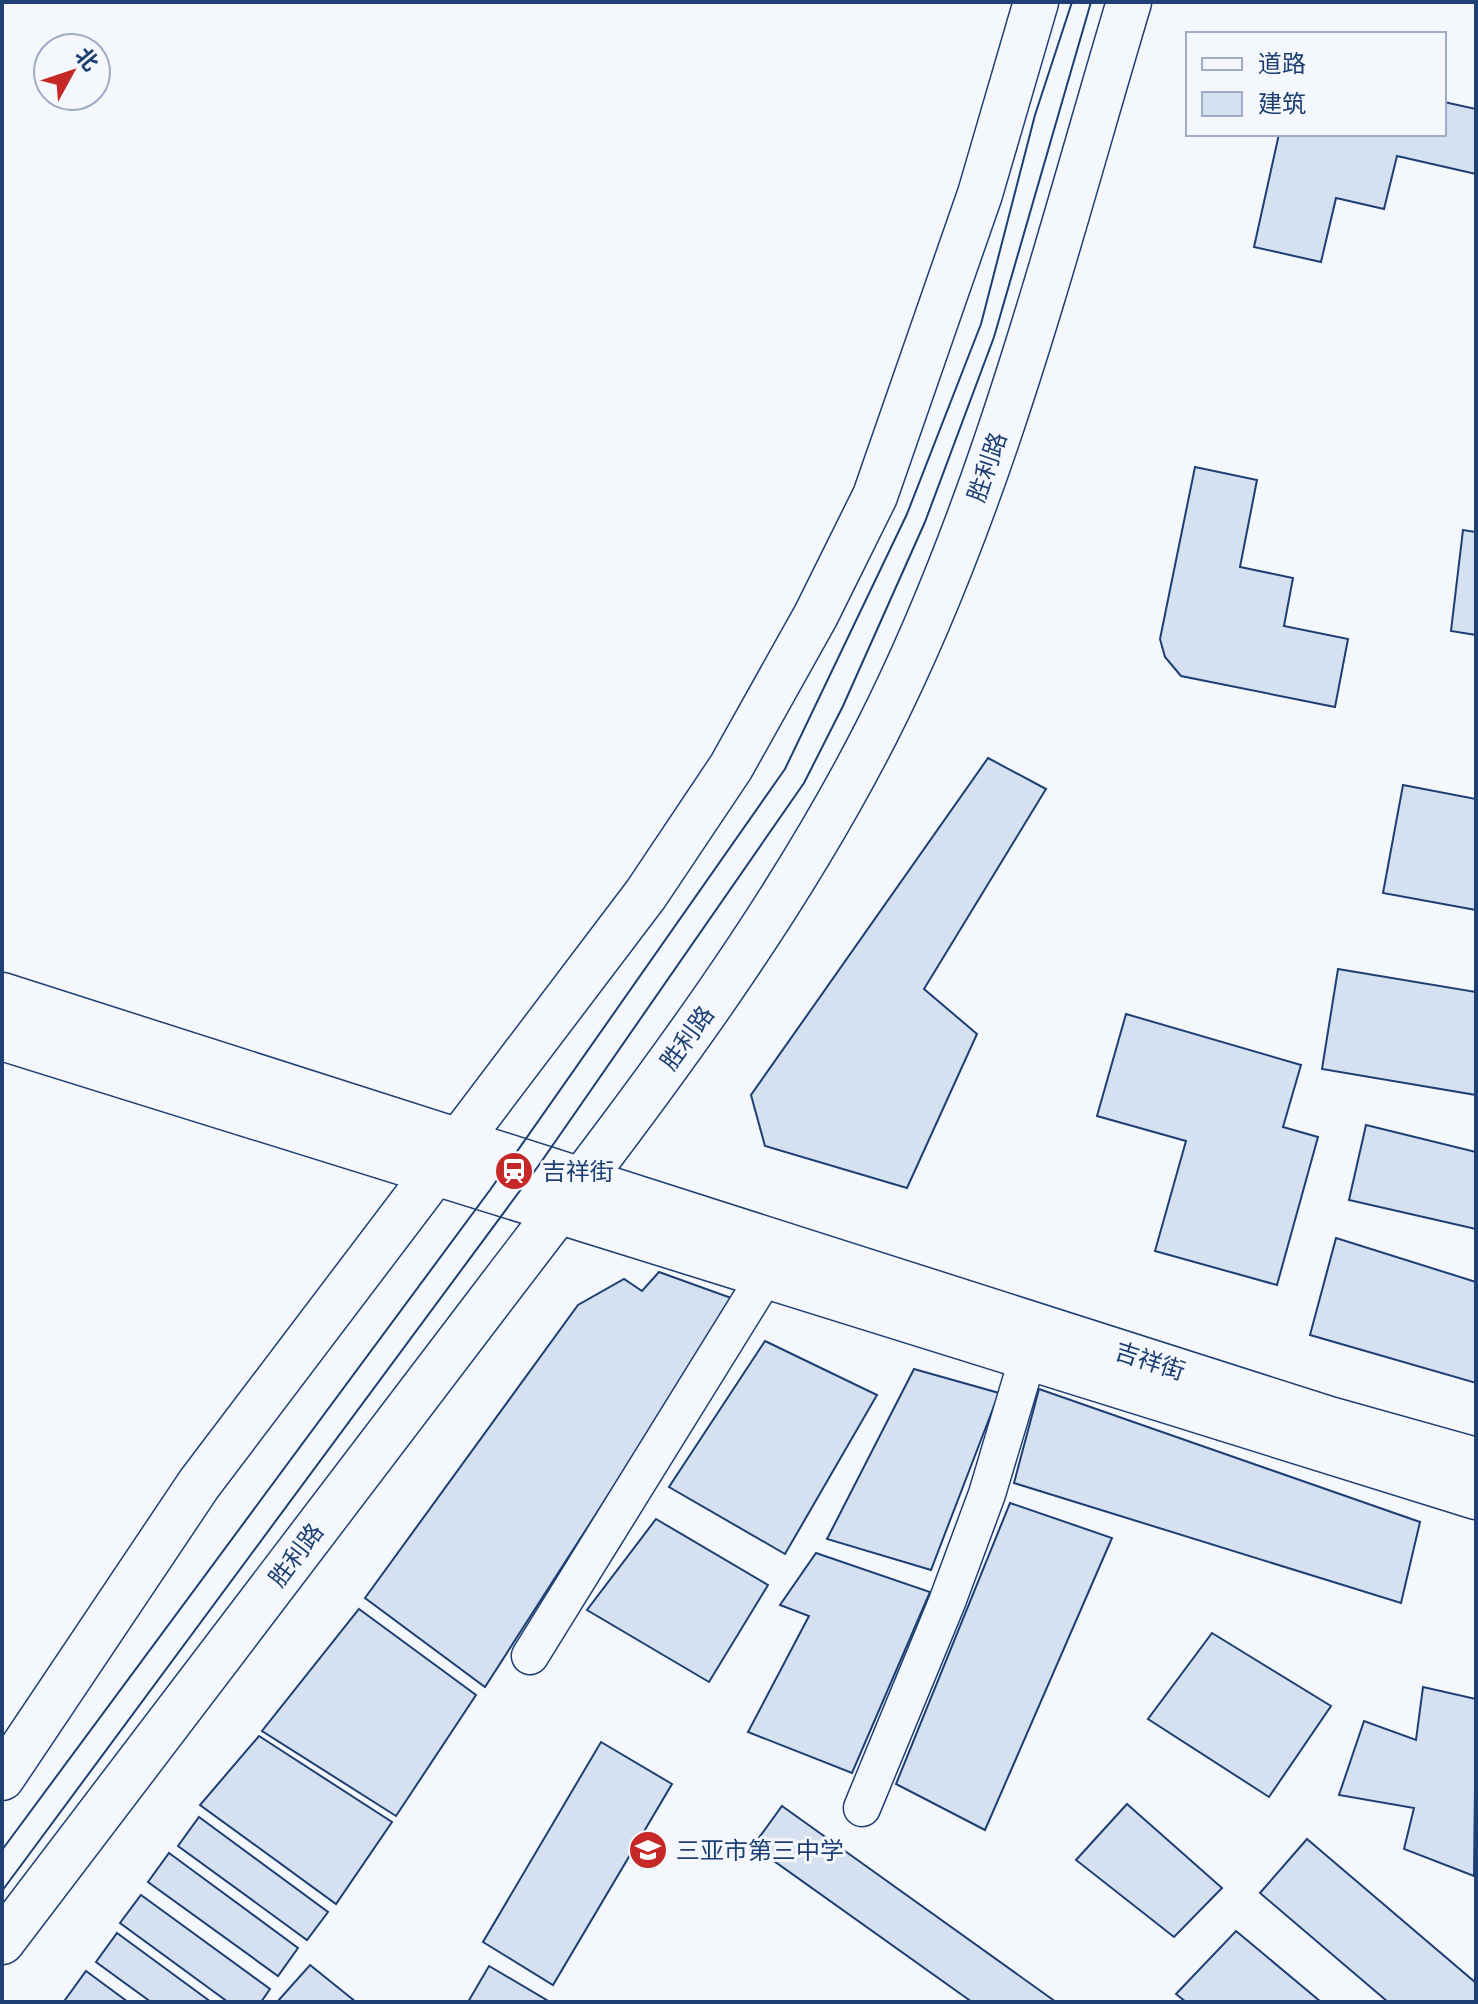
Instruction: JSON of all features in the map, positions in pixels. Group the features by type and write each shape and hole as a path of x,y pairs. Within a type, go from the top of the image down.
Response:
{"main road":[{"path":"2,1778 199,1484 646,894 731,767 816,615 875,496 980,194 1036,2"},
{"name":"胜利路","path":"2,1942 570,1195 742,963 808,858 877,731 973,509 1015,384 1129,2"},
{"name":"吉祥街","path":"2,995 448,1157"},
{"name":"吉祥街","path":"2,1038 448,1157 1476,1460"},
{"name":"吉祥街","path":"570,1195 766,1275 1476,1497"}],"street":[{"path":"530,1656 766,1275"},
{"path":"862,1808 987,1494 1028,1357"}],"building":[{"path":"1446,102 1476,109 1476,174 1397,156 1384,209 1336,198 1321,262 1254,247 1279,136 1446,136"},
{"path":"1195,467 1257,480 1240,567 1293,578 1284,626 1348,639 1335,707 1181,676 1165,657 1160,639"},
{"path":"1463,530 1476,532 1476,635 1451,631"},
{"path":"988,758 1046,789 924,989 977,1034 907,1188 765,1146 751,1095"},
{"path":"1403,785 1476,799 1476,910 1383,893"},
{"path":"1338,969 1476,992 1476,1095 1322,1069"},
{"path":"1126,1014 1301,1065 1283,1127 1318,1137 1277,1285 1155,1251 1186,1141 1097,1116"},
{"path":"1366,1125 1476,1152 1476,1229 1349,1200"},
{"path":"1336,1238 1476,1282 1476,1383 1310,1335"},
{"path":"659,1272 734,1299 485,1687 365,1598 578,1305 624,1279 642,1291"},
{"path":"765,1341 877,1395 785,1554 669,1487"},
{"path":"914,1369 999,1393 931,1570 827,1539"},
{"path":"1039,1389 1420,1522 1401,1603 1014,1483"},
{"path":"1010,1503 1112,1538 985,1830 896,1784"},
{"path":"656,1519 768,1585 709,1682 587,1610"},
{"path":"816,1553 930,1592 852,1773 748,1732 809,1616 780,1605"},
{"path":"359,1609 476,1695 396,1816 262,1731"},
{"path":"1212,1633 1331,1706 1269,1797 1148,1719"},
{"path":"1423,1687 1476,1699 1474,1876 1404,1849 1414,1808 1339,1795 1364,1721 1416,1740"},
{"path":"259,1736 392,1822 336,1904 200,1805"},
{"path":"601,1742 672,1784 553,1985 483,1942"},
{"path":"1127,1804 1222,1888 1174,1937 1076,1860"},
{"path":"782,1806 1056,2002 972,2002 753,1846"},
{"path":"199,1817 328,1912 307,1940 178,1846"},
{"path":"1307,1839 1476,1983 1476,2002 1388,2002 1260,1893"},
{"path":"169,1853 298,1948 278,1976 148,1882"},
{"path":"141,1895 270,1989 261,2002 228,2002 120,1923"},
{"path":"1236,1931 1321,2002 1186,2002 1176,1994"},
{"path":"117,1933 211,2002 151,2002 96,1962"},
{"path":"310,1965 356,2002 277,2002"},
{"path":"489,1966 550,2002 468,2002"},
{"path":"86,1971 128,2002 65,2000"}],"tram line":[{"path":"2,1850 490,1190 785,769 907,514 981,324 1035,115 1072,2"},
{"path":"2,1891 539,1165 804,783 843,706 925,522 994,337 1091,2"}],"place":[{"name":"吉祥街","path":"514,1171"},
{"name":"三亚市第三中学","path":"648,1850"}]}
